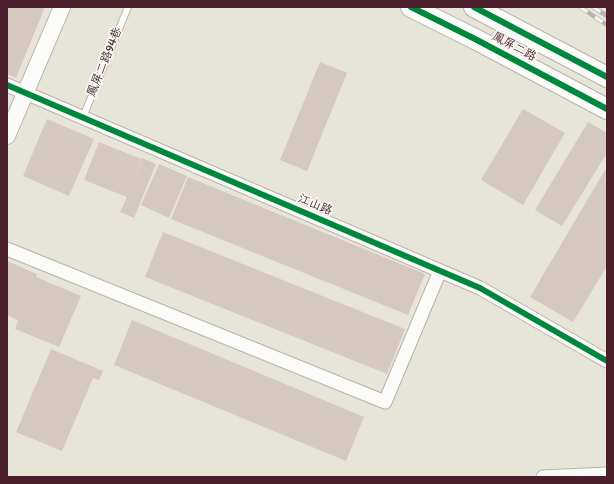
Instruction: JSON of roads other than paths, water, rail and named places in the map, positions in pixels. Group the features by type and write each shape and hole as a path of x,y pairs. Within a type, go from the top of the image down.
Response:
{"main road":[{"name":"鳳屏二路","path":"411,7 605,104"},
{"name":"鳳屏二路","path":"474,7 607,77"}],"street":[{"path":"7,136 62,7"},
{"name":"江山路","path":"7,85 480,288 607,361"},
{"path":"7,249 385,402 440,271"},
{"path":"543,477 607,474"}],"lane":[{"name":"鳳屏二路94巷","path":"83,117 128,7"}],"railway":[{"path":"580,7 607,25"},
{"path":"593,7 607,16"}]}
